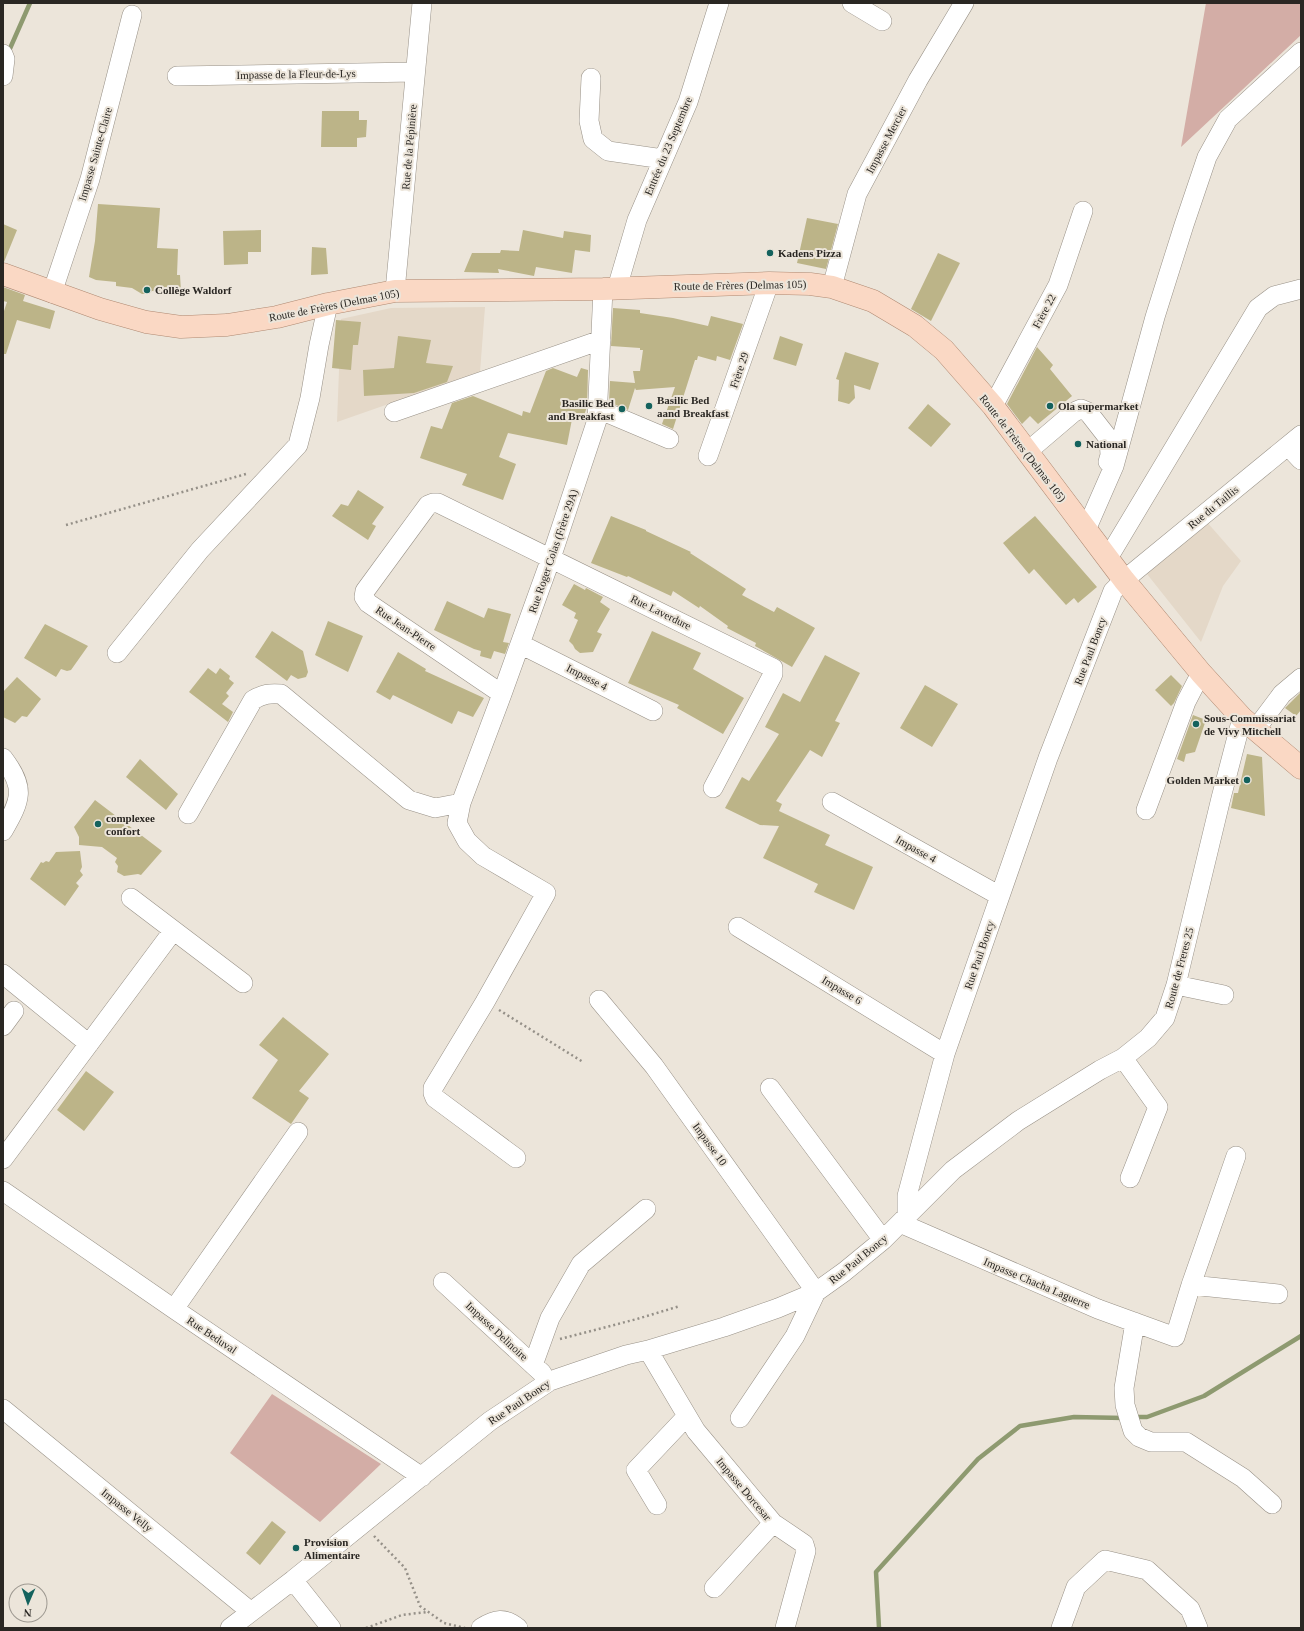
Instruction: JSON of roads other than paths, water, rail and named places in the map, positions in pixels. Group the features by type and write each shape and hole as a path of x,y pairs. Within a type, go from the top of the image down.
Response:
{"main road":[{"name":"Route de Frères (Delmas 105)","path":"3,274 52,293 100,309 146,322 182,327 227,325 277,317 328,304 396,291 610,289 769,283 810,284 832,287 873,301 915,326 944,350 993,406 1124,580 1200,673 1249,724 1299,763"}],"street":[{"name":"Rue de la Pépinière","path":"396,291 422,3"},
{"name":"Entrée du 23 Septembre","path":"610,289 637,220 688,102 719,3"},
{"path":"852,3 882,21"},
{"name":"Impasse Mercier","path":"832,287 858,194 918,80 964,3"},
{"name":"Impasse Sainte-Claire","path":"52,293 90,178 132,14"},
{"path":"1081,523 1114,466 1155,317 1207,157 1228,120 1301,52"},
{"path":"3,54 5,59 3,76"},
{"name":"Impasse de la Fleur-de-Lys","path":"177,76 415,72"},
{"path":"591,78 589,121 593,139 608,151 663,158"},
{"name":"Frère 22","path":"993,406 1058,285 1083,211"},
{"name":"Frère 29","path":"708,456 769,283"},
{"name":"Rue Roger Colas (Frère 29A)","path":"516,1158 435,1098 432,1093 433,1088 485,1002 546,893 483,856 467,841 457,823 460,803 502,694 551,558 598,420 601,340 610,289"},
{"path":"1108,558 1258,308 1274,296 1301,289"},
{"path":"117,653 200,550 298,445 310,398 328,304"},
{"path":"394,412 601,340"},
{"path":"598,409 669,439"},
{"path":"1027,452 1074,412 1081,409 1088,412 1109,439 1110,455 1108,461 1081,523"},
{"path":"1294,440 1301,460"},
{"name":"Rue du Taillis","path":"1124,580 1294,440"},
{"name":"Rue Laverdure","path":"428,505 438,503 772,668 773,674 713,788"},
{"name":"Rue Jean-Pierre","path":"428,505 365,591 364,597 368,603 502,694"},
{"name":"Rue Paul Boncy","path":"230,1628 250,1611 293,1580 490,1421 550,1380 626,1355 648,1350 724,1327 778,1308 816,1292 844,1272 880,1236 904,1219 907,1196 946,1054 1000,896 1048,758 1113,591 1124,580"},
{"name":"Impasse 4","path":"520,644 653,711"},
{"path":"1146,810 1186,702 1200,673"},
{"path":"1249,724 1301,678"},
{"path":"188,814 253,700 271,693 281,694 409,800 435,808 460,803"},
{"name":"Route de Freres 25","path":"904,1219 953,1170 1018,1121 1100,1070 1123,1058 1148,1038 1164,1018 1176,985 1249,724"},
{"path":"3,758 14,772 19,787 18,799 3,831"},
{"name":"Impasse 4","path":"832,802 1000,896"},
{"path":"131,898 243,983"},
{"name":"Impasse 6","path":"738,927 946,1054"},
{"path":"3,1159 173,931"},
{"path":"3,974 89,1044"},
{"path":"1176,985 1224,995"},
{"name":"Impasse 10","path":"599,1000 654,1066 816,1292"},
{"path":"3,1026 14,1011"},
{"path":"1123,1058 1158,1107 1130,1178"},
{"path":"770,1088 880,1236"},
{"path":"174,1309 298,1132"},
{"path":"1236,1156 1191,1284 1278,1294"},
{"name":"Rue Beduval","path":"3,1191 422,1477"},
{"path":"534,1365 550,1318 581,1264 646,1210"},
{"name":"Impasse Chacha Laguerre","path":"904,1219 1098,1309 1175,1337 1191,1284"},
{"name":"Impasse Delinoire","path":"443,1282 550,1380"},
{"path":"740,1418 795,1336 816,1292"},
{"path":"1135,1322 1124,1388 1125,1405 1133,1430 1139,1437 1151,1442 1186,1442 1243,1478 1272,1504"},
{"name":"Impasse Dorcesar","path":"648,1350 696,1432 773,1523 804,1544 806,1547 785,1628"},
{"name":"Impasse Velly","path":"3,1409 250,1611"},
{"path":"657,1505 636,1470 687,1416"},
{"path":"714,1588 773,1523"},
{"path":"1061,1628 1076,1587 1105,1560 1147,1570 1190,1609 1198,1628"},
{"path":"293,1580 331,1628"},
{"path":"481,1628 492,1621 502,1620 512,1622 518,1628"}],"waterway":[{"path":"8,53 30,3"},
{"path":"1134,1417 1147,1417 1204,1396 1301,1336"},
{"path":"879,1628 876,1572 978,1459 1020,1426 1074,1417 1124,1418"}],"place":[{"name":"Kadens Pizza","path":"770,253"},
{"name":"Collège Waldorf","path":"147,290"},
{"name":"Basilic Bed aand Breakfast","path":"649,406"},
{"name":"Ola supermarket","path":"1050,406"},
{"name":"Basilic Bed and Breakfast","path":"622,409"},
{"name":"National","path":"1078,444"},
{"name":"Sous-Commissariat de Vivy Mitchell","path":"1196,724"},
{"name":"Golden Market","path":"1247,780"},
{"name":"complexee confort","path":"98,824"},
{"name":"Provision Alimentaire","path":"296,1548"}]}
